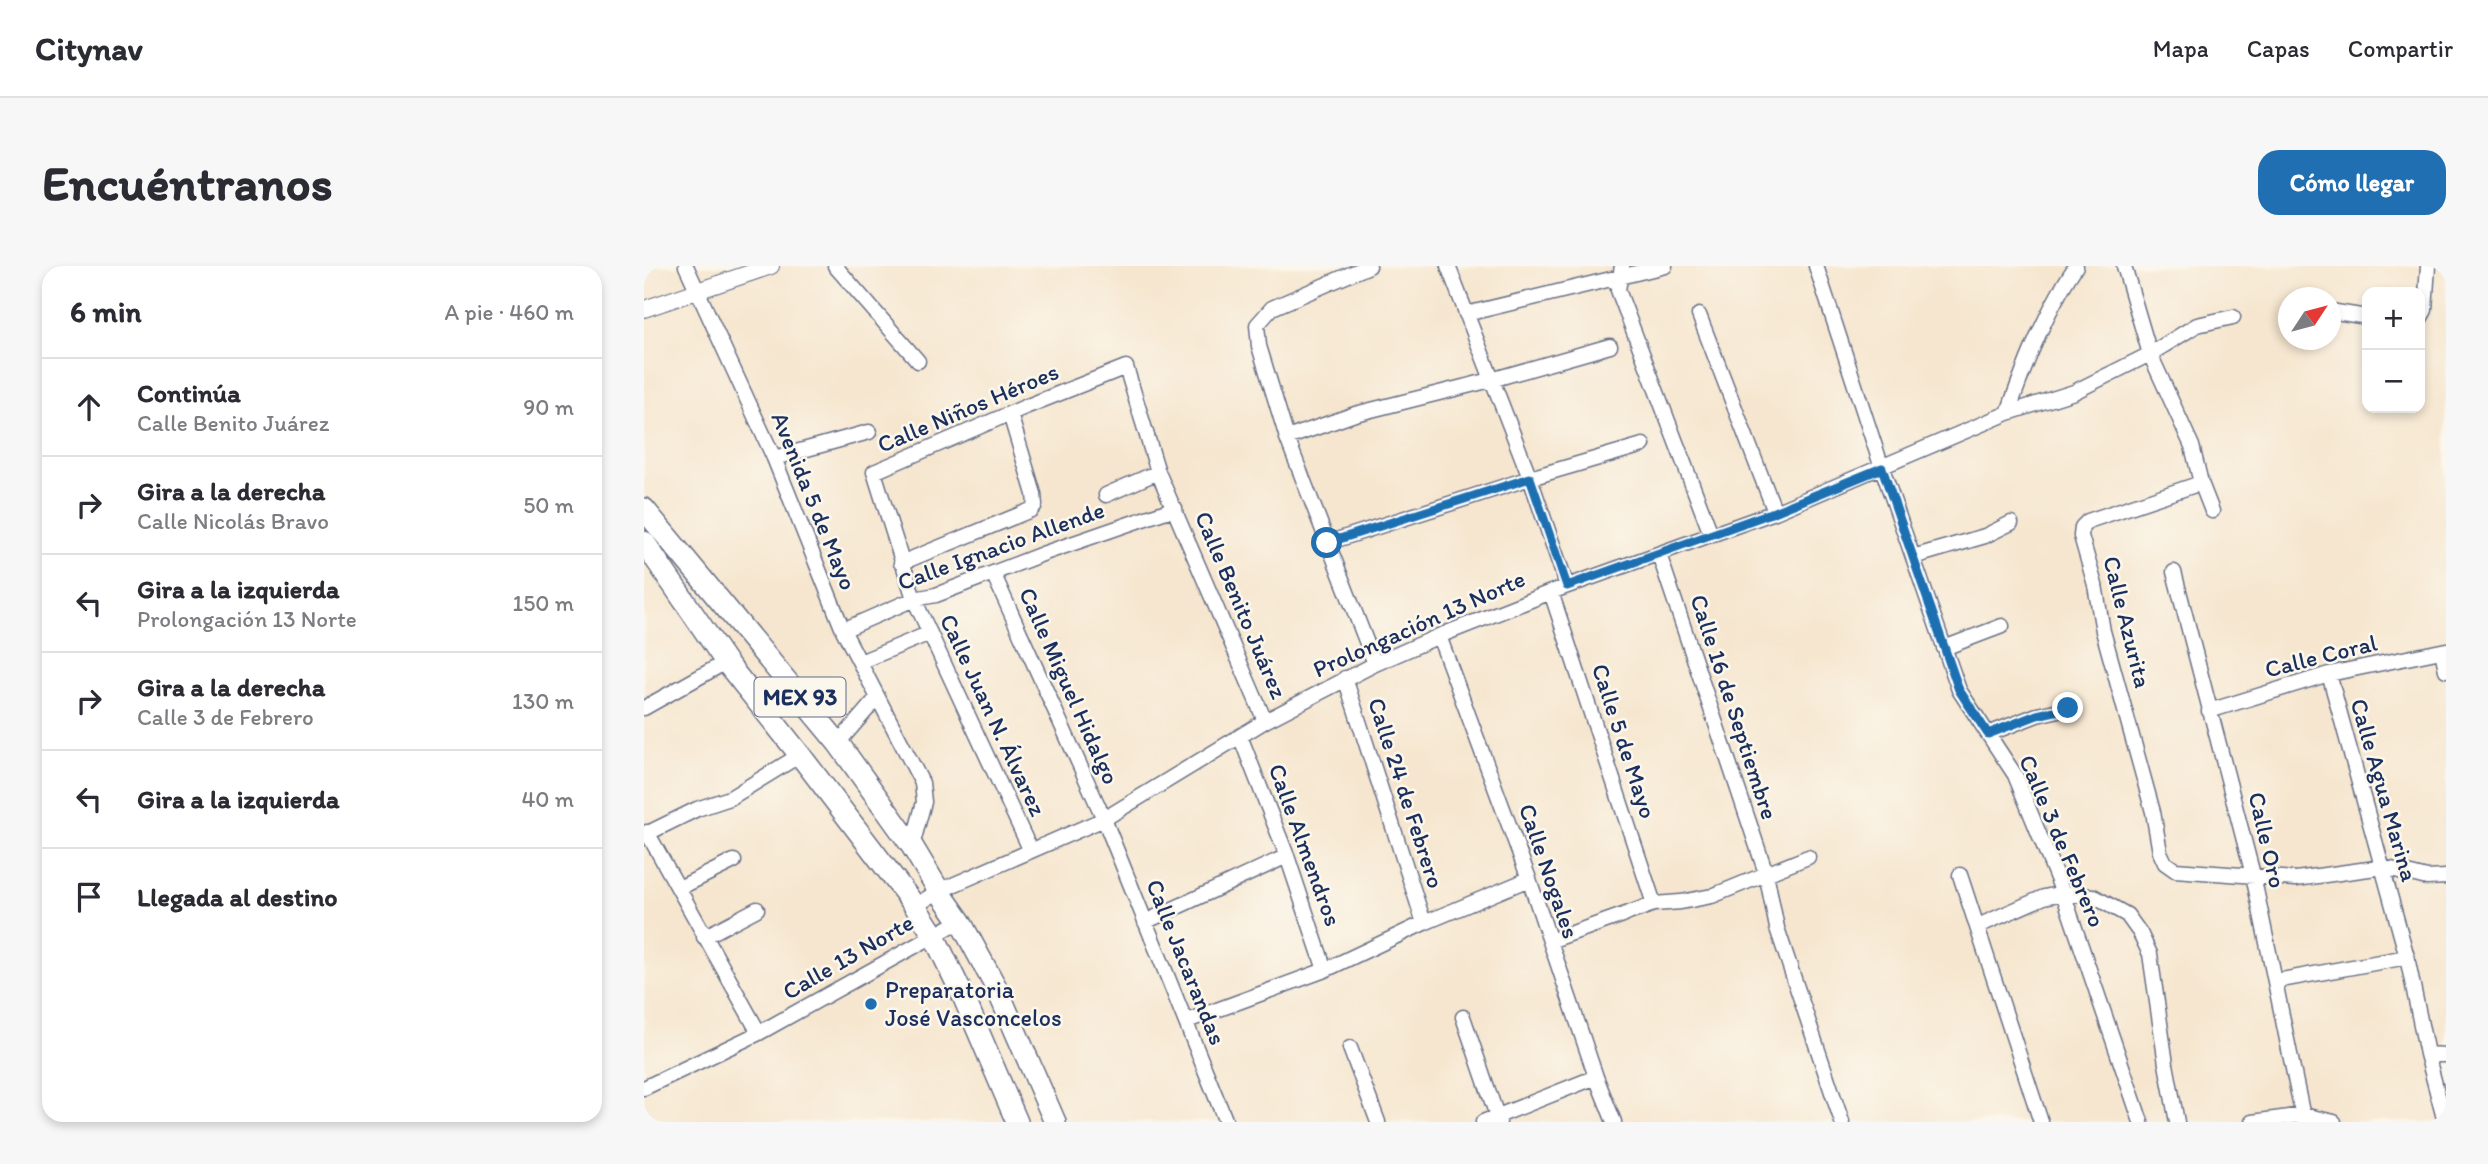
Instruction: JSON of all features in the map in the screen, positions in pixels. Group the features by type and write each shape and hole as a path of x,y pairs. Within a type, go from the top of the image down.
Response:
{"main road":[{"name":"MEX 93","path":"646,511 838,743 912,846 960,921 998,991 1055,1122"},
{"name":"MEX 93","path":"644,542 726,662 915,906 933,934 964,998 1017,1122"}],"street":[{"name":"Avenida 5 de Mayo","path":"686,266 774,458 843,630 922,783 924,802 912,846"},
{"path":"644,309 771,266"},
{"path":"835,266 918,361"},
{"path":"1369,266 1272,308 1257,325 1259,346 1287,438 1375,664"},
{"path":"1448,266 1530,478 1567,586"},
{"path":"1466,314 1621,272 1665,266"},
{"name":"Calle 3 de Febrero","path":"1816,266 1959,690 2015,775 2063,893 2141,1122"},
{"path":"2008,413 2023,369 2076,266"},
{"path":"2124,266 2150,354 2192,446 2201,483 2212,511"},
{"path":"2425,310 2428,266"},
{"path":"1621,272 1618,290 1711,534"},
{"path":"2341,313 2362,316"},
{"path":"1699,315 1774,512"},
{"name":"Prolongación 13 Norte","path":"915,906 939,891 1030,849 1104,819 1265,720 1375,664 1551,592 1774,512 2008,413 2074,392 2150,354 2197,325 2233,317"},
{"path":"1287,438 1355,414 1491,380 1610,346"},
{"name":"Calle Niños Héroes","path":"914,599 874,472 1126,367"},
{"name":"Calle Benito Juárez","path":"1126,367 1158,471 1265,720"},
{"path":"901,563 1031,510 1035,505 1010,414"},
{"path":"774,458 869,432"},
{"path":"1327,543 1643,445"},
{"path":"1106,495 1158,471"},
{"name":"Calle Azurita","path":"2201,483 2088,522 2082,527 2081,536 2095,585 2103,631 2165,863 2175,870 2252,875"},
{"name":"Calle Ignacio Allende","path":"843,630 914,599 936,595 1175,508"},
{"path":"1913,557 1985,536 2011,523"},
{"name":"Calle 16 de Septiembre","path":"1659,554 1766,873 1777,928 1842,1122"},
{"name":"Calle Oro","path":"2174,572 2231,786 2276,981 2304,1119"},
{"name":"Calle Miguel Hidalgo","path":"993,573 1104,819"},
{"name":"Calle 5 de Mayo","path":"1551,592 1654,904"},
{"name":"Calle Juan N. Álvarez","path":"914,599 1030,849"},
{"path":"1944,648 2002,626"},
{"path":"860,662 930,633"},
{"name":"Calle Nogales","path":"1439,636 1529,879 1614,1122"},
{"path":"2444,650 2446,670"},
{"name":"Calle Coral","path":"2209,711 2329,674 2444,650"},
{"path":"644,708 726,662"},
{"name":"Calle Agua Marina","path":"2329,674 2407,957 2427,1054 2445,1122"},
{"name":"Calle 24 de Febrero","path":"1345,678 1424,923"},
{"path":"838,743 877,698"},
{"path":"1988,734 2037,715 2068,708"},
{"name":"Calle Almendros","path":"1240,736 1287,856 1325,971"},
{"path":"759,1033 646,834 697,809 730,798 800,755"},
{"name":"Calle Jacarandas","path":"1104,819 1226,1122"},
{"path":"1145,922 1287,856"},
{"path":"1550,941 1654,904 1712,896 1808,857"},
{"path":"679,888 734,861"},
{"path":"2252,875 2296,879 2382,867 2427,878 2446,877"},
{"path":"1960,875 2041,1122"},
{"path":"1187,1021 1325,971 1424,923 1529,879"},
{"path":"1978,926 2044,897 2063,893 2093,896 2127,915 2150,954 2177,1122"},
{"path":"704,937 757,909"},
{"name":"Calle 13 Norte","path":"644,1088 759,1033 960,921"},
{"path":"2276,981 2407,957"},
{"path":"1463,1017 1493,1120 1597,1077"},
{"path":"1350,1048 1378,1122"},
{"path":"2427,1054 2446,1055"},
{"path":"2252,1122 2304,1119 2334,1122"}],"place":[{"name":"Preparatoria José Vasconcelos","path":"871,1004"}],"route":[{"path":"1327,543 1530,478 1567,586 1774,512 1882,468 1959,690 1988,734 2037,715 2068,708"}]}
